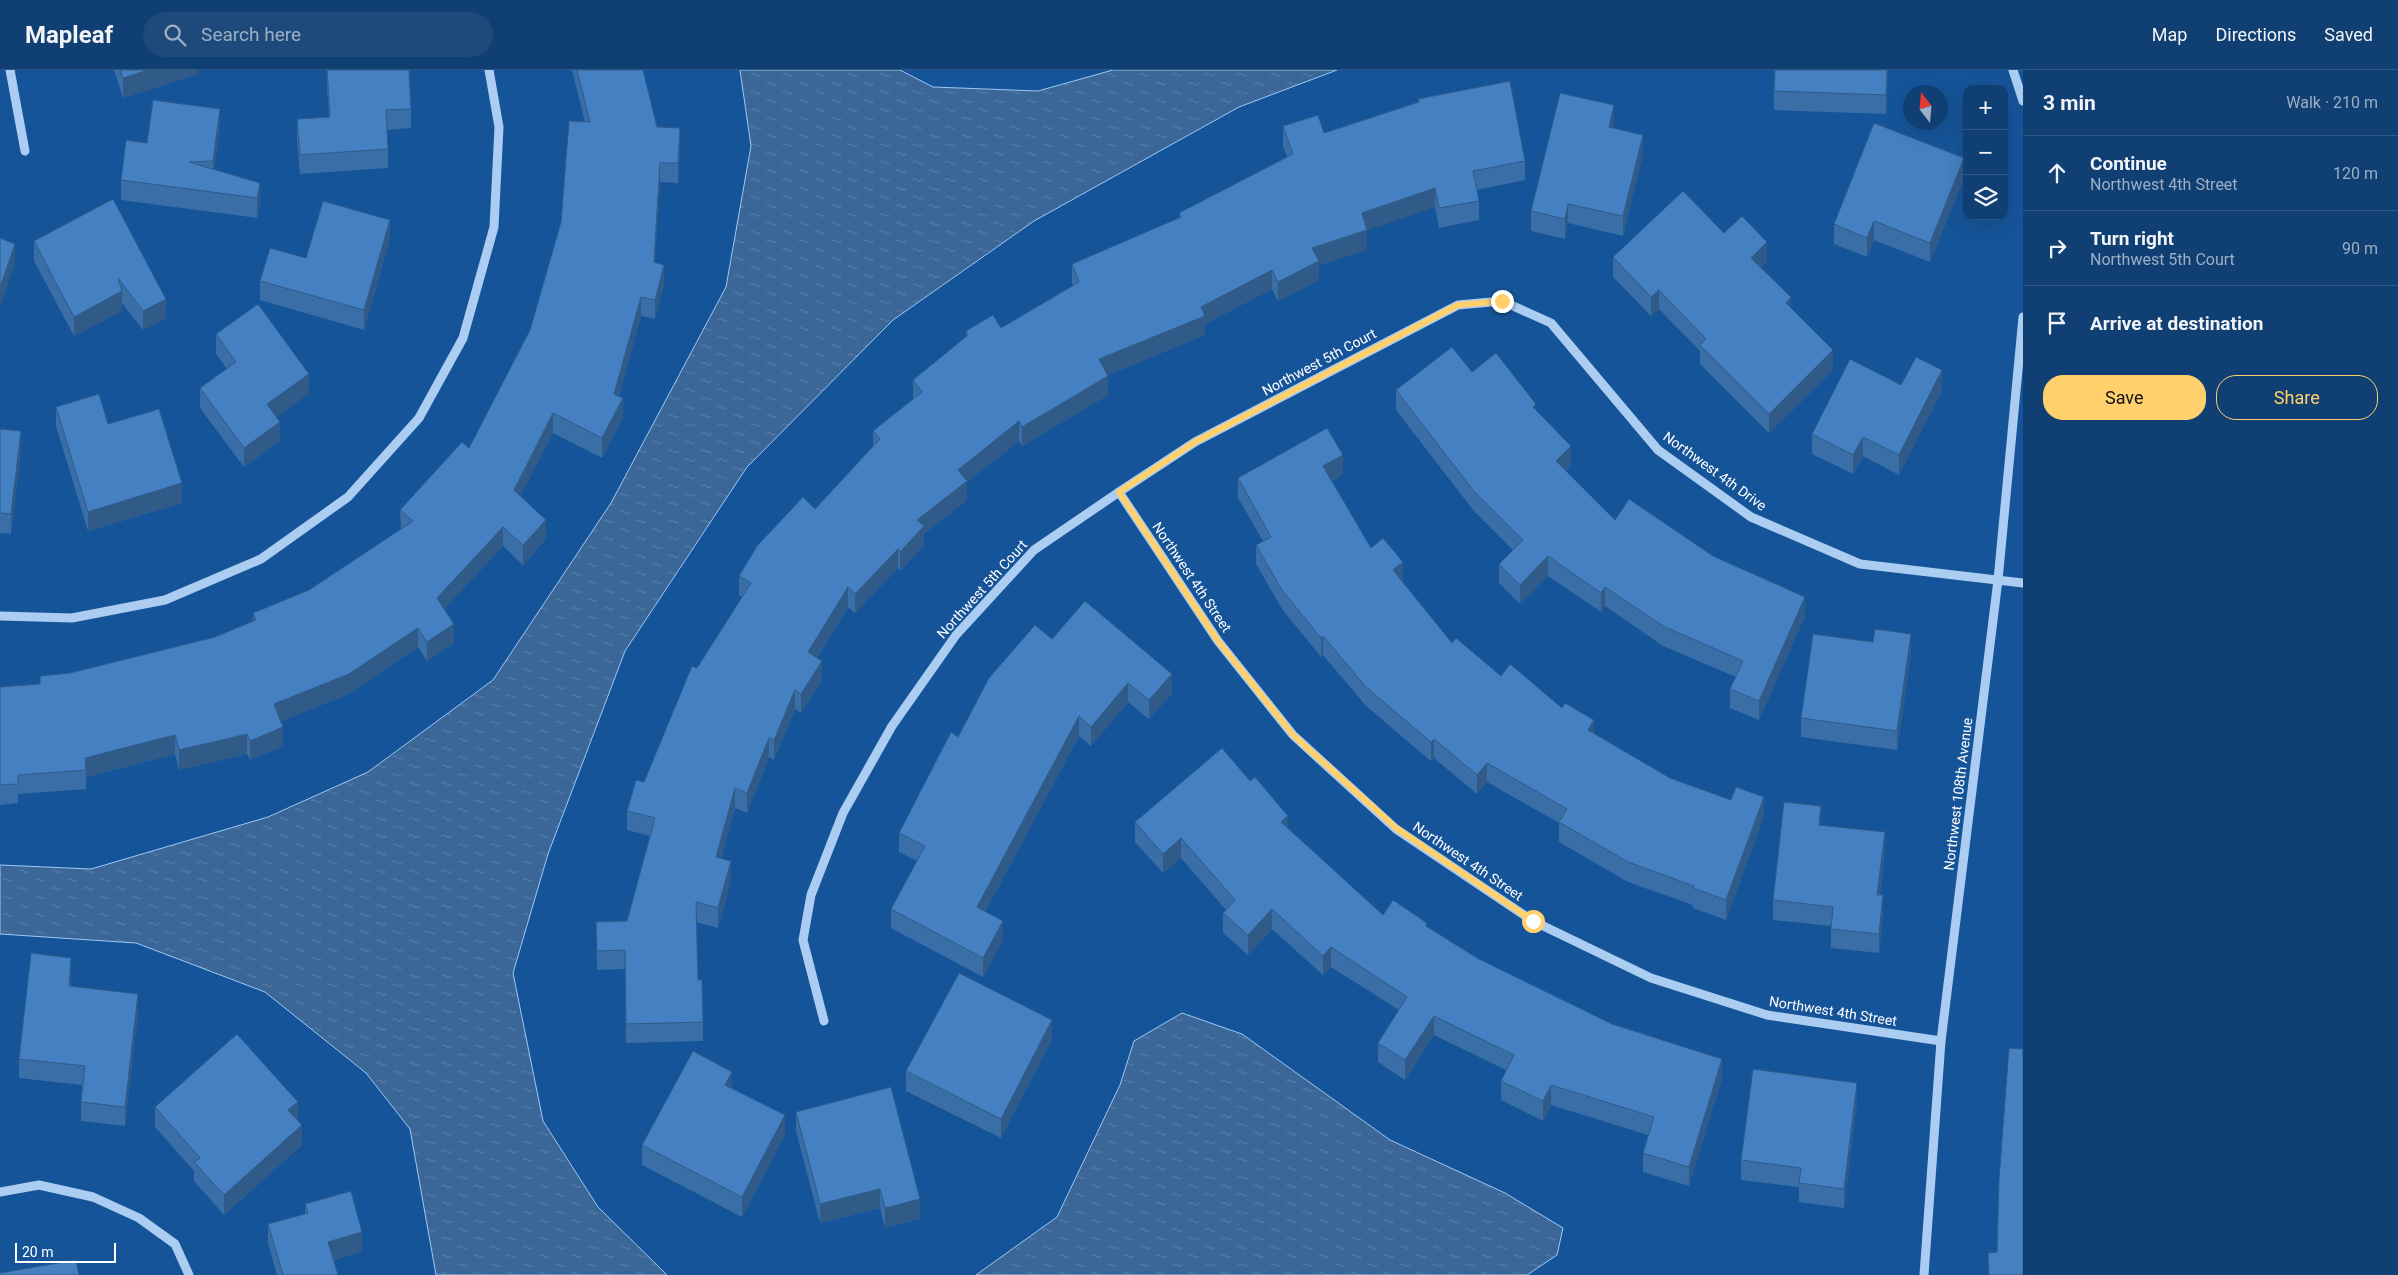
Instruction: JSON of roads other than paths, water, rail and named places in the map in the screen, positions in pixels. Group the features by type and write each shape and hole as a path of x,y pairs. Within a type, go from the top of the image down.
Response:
{"street":[{"path":"10,70 25,151"},
{"path":"0,616 72,618 165,600 261,559 348,497 418,418 463,338 494,227 499,128 489,70"},
{"path":"2013,70 2023,101"},
{"name":"Northwest 5th Court","path":"824,1021 803,940 811,895 848,804 892,726 956,635 1034,550 1195,442 1458,305 1502,301"},
{"name":"Northwest 4th Drive","path":"1502,301 1551,323 1658,450 1751,517 1860,564 2023,583"},
{"name":"Northwest 108th Avenue","path":"1924,1275 1941,1041 1998,580 2023,317"},
{"name":"Northwest 4th Street","path":"1119,492 1218,641 1293,735 1396,828 1533,921 1651,978 1767,1015 1941,1041"},
{"path":"0,1192 39,1184 93,1197 139,1218 175,1244 189,1275"}],"water":[{"path":"740,70 900,70 933,87 1038,91 1113,70 1337,70 1239,107 1034,221 893,320 747,467 625,651 548,854 513,973 543,1121 598,1207 667,1275 436,1275 410,1129 366,1073 265,992 136,943 0,934 0,865 91,869 268,817 368,772 493,680 611,503 726,287 751,146"},
{"path":"1182,1013 1242,1034 1390,1140 1505,1193 1563,1228 1557,1255 1527,1275 976,1275 1057,1217 1120,1085 1134,1041"}]}
